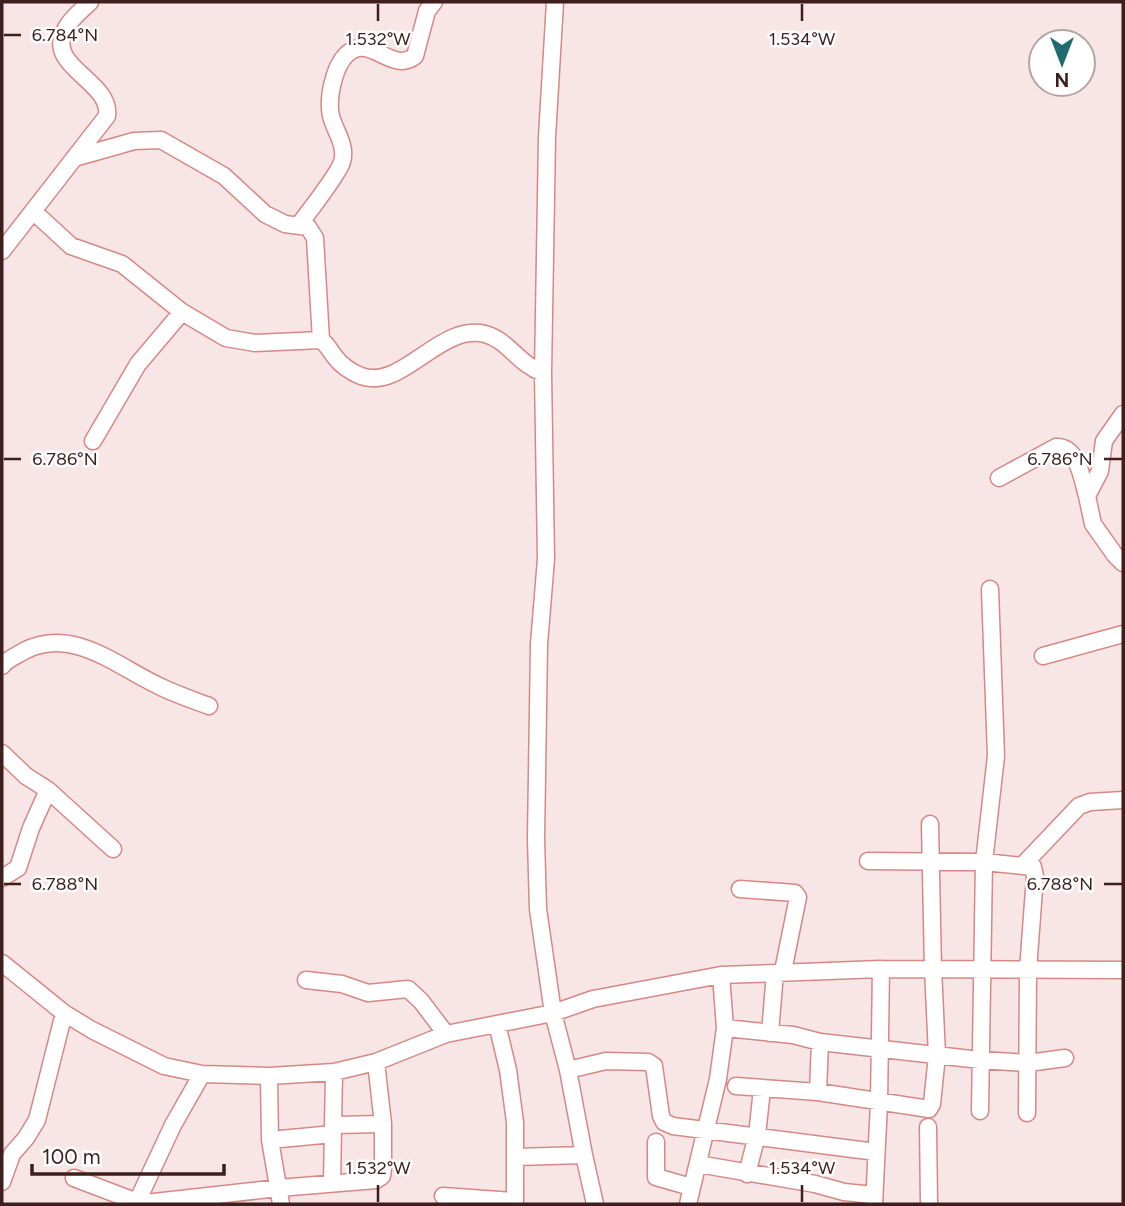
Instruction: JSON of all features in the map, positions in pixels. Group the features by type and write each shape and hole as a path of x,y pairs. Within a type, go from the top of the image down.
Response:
{"street":[{"path":"2,251 107,116 108,108 101,93 74,68 63,51 62,37 66,27 90,2"},
{"path":"299,225 342,163 344,149 330,113 339,64 347,53 364,47 376,50 391,60 411,60 415,56 427,11 434,2"},
{"path":"555,2 547,137 543,373 546,559 539,644 536,850 539,928 553,1013 568,1070 583,1155 596,1204"},
{"path":"74,158 134,141 161,139 224,176 265,214 285,224 308,227 315,238 321,340 343,366 363,377 379,377 397,372 463,333 484,334 500,340 531,369 543,373"},
{"path":"33,211 71,246 122,264 182,312 226,338 255,343 321,340"},
{"path":"93,441 138,364 182,312"},
{"path":"1087,496 1100,471 1108,433 1123,414"},
{"path":"999,478 1056,447 1070,451 1087,496 1093,524 1123,563"},
{"path":"980,1111 984,862 996,756 990,589"},
{"path":"1043,656 1123,634"},
{"path":"2,666 5,661 34,647 58,641 79,646 158,686 209,706"},
{"path":"2,753 26,776 48,790 113,849"},
{"path":"2,878 18,868 48,790"},
{"path":"1022,866 1079,806 1090,802 1123,800"},
{"path":"736,1086 818,1092 929,1109 932,1104 937,1055 930,824"},
{"path":"868,861 984,862 1033,867 1028,970 1027,1113"},
{"path":"740,889 794,893 798,897 779,972 770,1033"},
{"path":"2,963 64,1013 164,1066 202,1074 270,1076 334,1072 376,1062 446,1034 553,1013 593,999 721,975 881,969 1123,970"},
{"path":"698,1164 815,1184 873,1199 881,969"},
{"path":"688,1204 718,1079 725,1028 721,975"},
{"path":"306,980 342,984 369,993 408,989 421,1001 446,1034"},
{"path":"2,1182 12,1154 37,1120 64,1013"},
{"path":"443,1196 515,1202 515,1122 508,1070 497,1024"},
{"path":"725,1028 980,1060 1028,1063 1065,1058"},
{"path":"818,1092 820,1042"},
{"path":"568,1070 606,1061 648,1062 654,1066 661,1116 664,1122 673,1126 876,1152"},
{"path":"74,1178 137,1203 280,1196 332,1183 376,1180 382,1176 383,1124 376,1062"},
{"path":"332,1183 334,1072"},
{"path":"137,1203 173,1125 202,1074"},
{"path":"270,1076 270,1140 280,1196"},
{"path":"747,1174 757,1135 762,1089"},
{"path":"270,1140 383,1124"},
{"path":"928,1127 929,1204"},
{"path":"656,1142 656,1177 691,1186"},
{"path":"516,1157 583,1155"}]}
